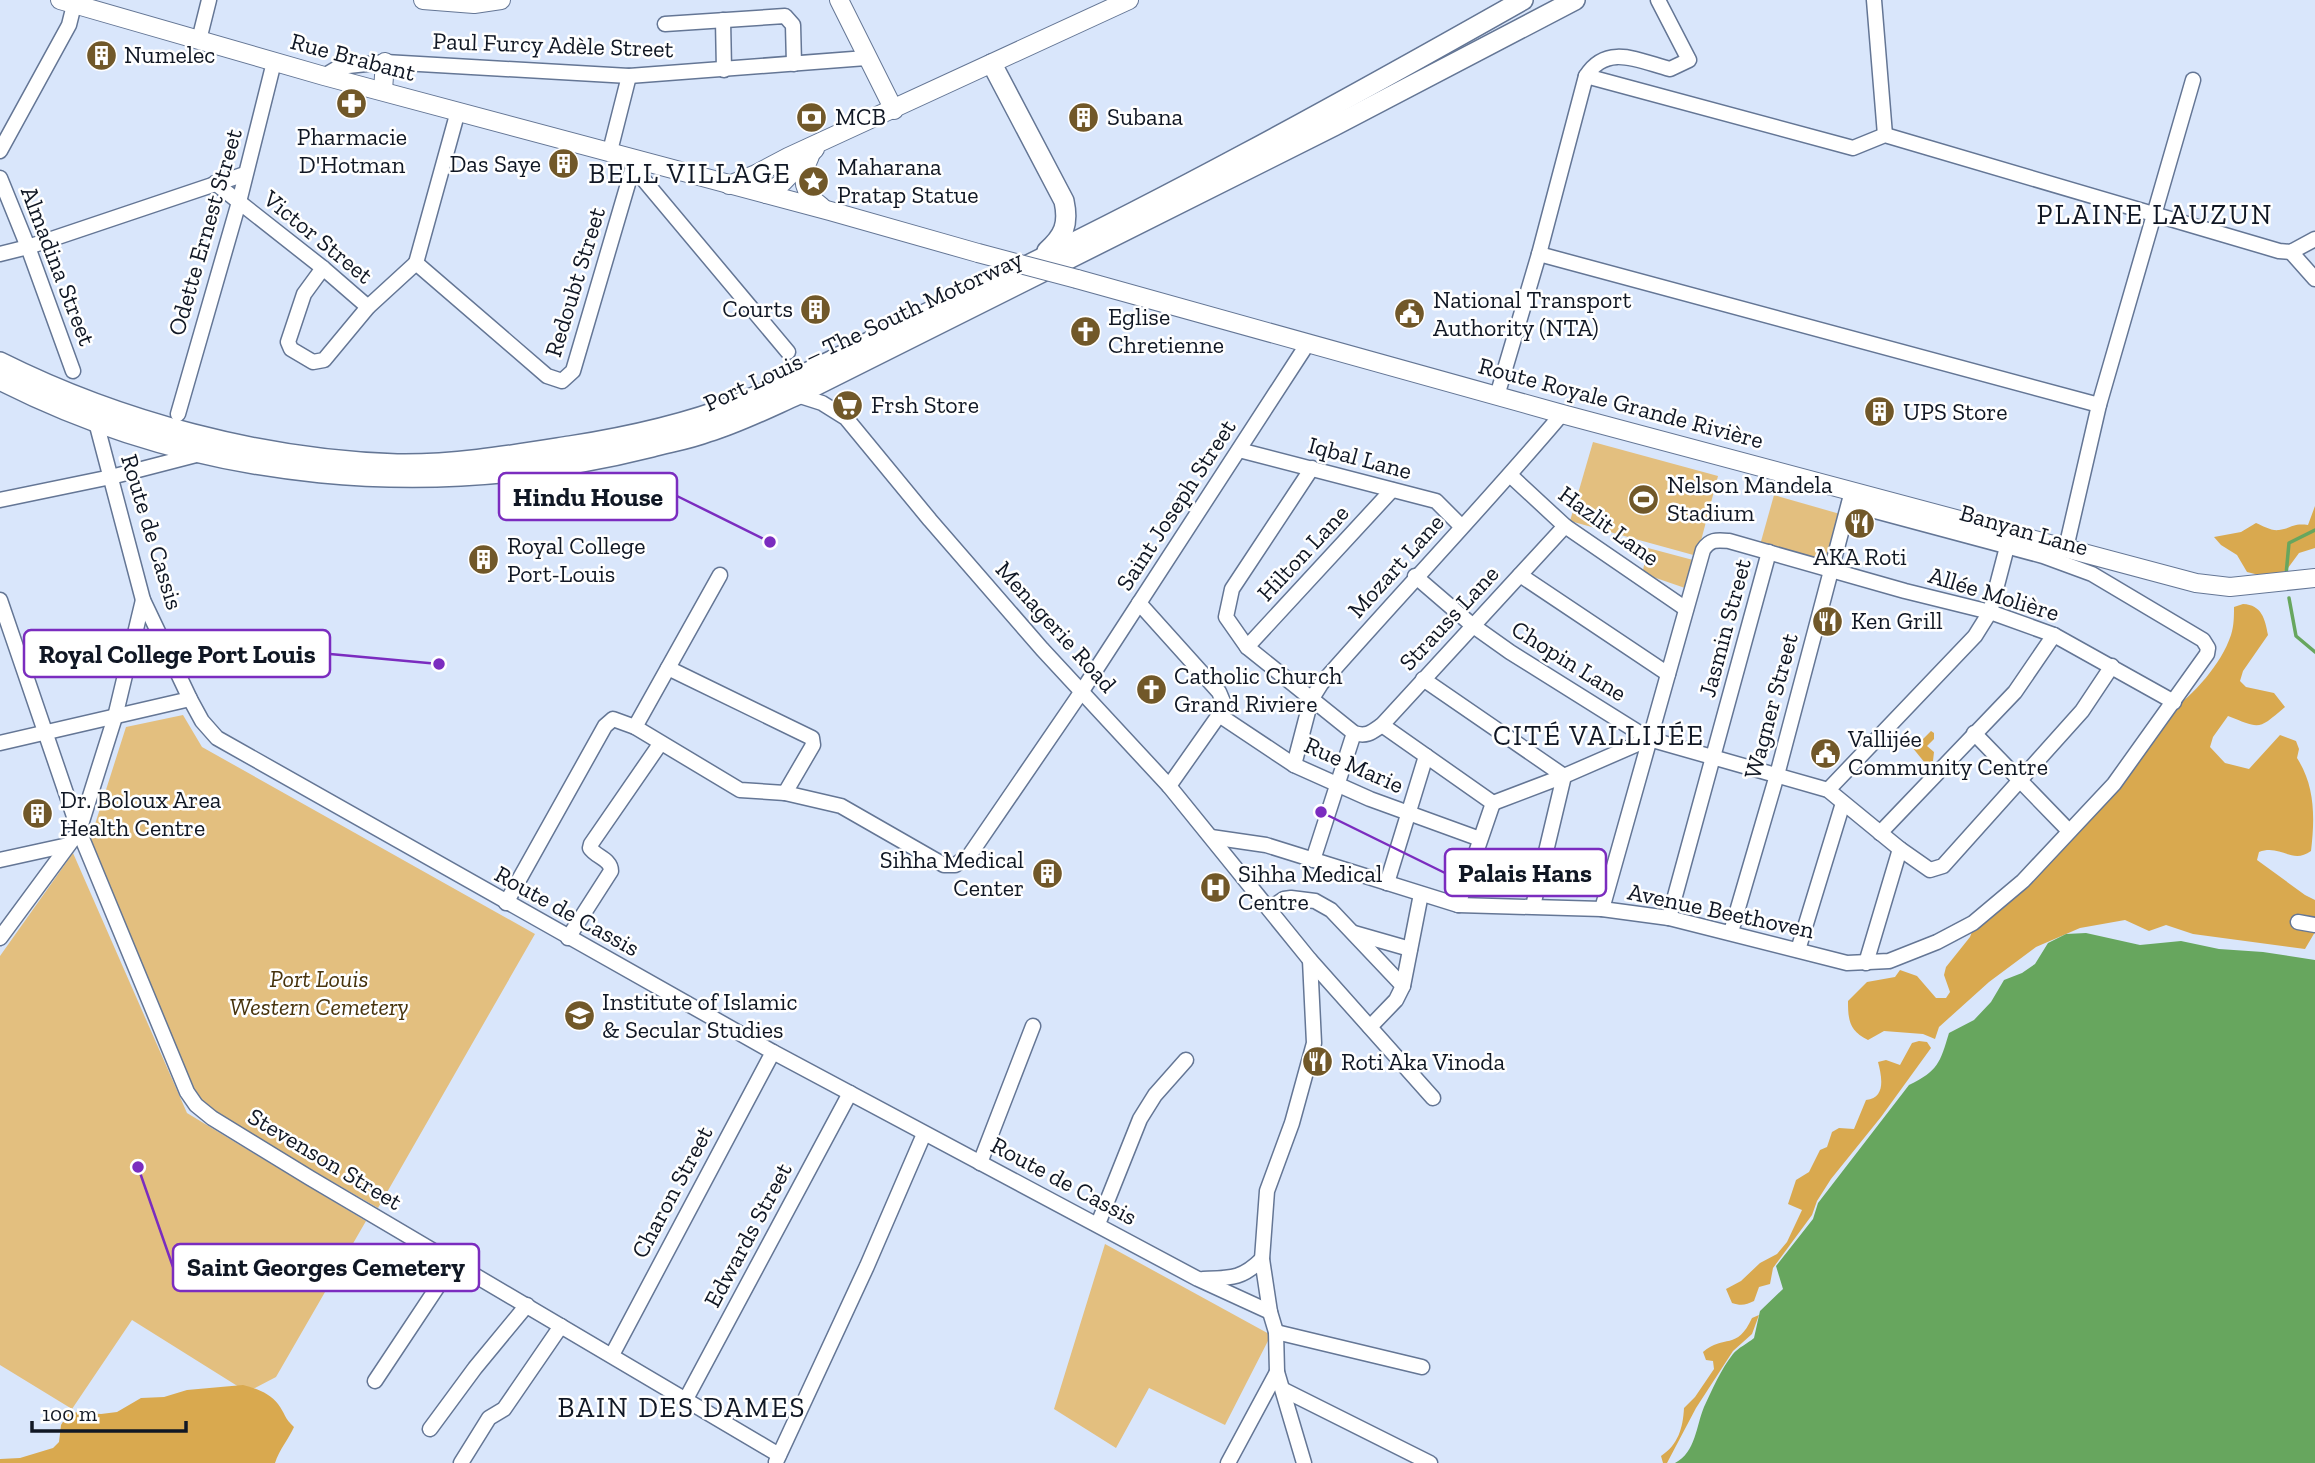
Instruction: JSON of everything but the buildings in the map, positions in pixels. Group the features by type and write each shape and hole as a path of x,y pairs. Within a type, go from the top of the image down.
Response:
{"highway":[{"name":"Port Louis – The South Motorway","path":"0,362 28,376 118,411 221,441 347,461 450,463 638,435 737,404 1035,262 1328,110 1523,0"},
{"name":"Port Louis – The South Motorway","path":"3,382 96,422 203,453 292,470 388,479 456,477 522,472 615,456 709,432 797,395 1334,126 1575,0"},
{"path":"992,64 1064,201 1067,216 1065,229 1058,240 1035,262"}],"main road":[{"path":"423,0 474,4 501,0"},
{"path":"839,0 894,110"},
{"path":"729,185 817,147 1129,0"},
{"name":"Rue Brabant","path":"67,2 103,6 199,40 324,76 610,151 634,163"},
{"path":"383,90 385,62"},
{"path":"766,194 782,183 817,147"},
{"path":"817,147 803,174 803,184 811,198 824,209"},
{"name":"Route Royale Grande Rivière","path":"634,163 824,209 1851,497 2066,548 2196,583 2230,587 2315,578"}],"street":[{"path":"199,40 209,0"},
{"path":"1497,396 1539,254 1586,76 1594,64 1604,58 1617,56 1670,69 1689,60 1658,0"},
{"path":"1874,0 1885,135"},
{"path":"0,151 69,25 67,2"},
{"path":"665,24 785,16 793,25 794,64"},
{"path":"723,20 724,70"},
{"name":"Paul Furcy Adèle Street","path":"324,76 339,67 385,62 629,76 866,58"},
{"name":"Odette Ernest Street","path":"178,414 239,202 274,62"},
{"path":"610,151 629,76"},
{"path":"1586,76 1853,149 1885,135 2279,251 2291,251 2315,239"},
{"path":"2066,548 2099,405 2193,80"},
{"path":"323,268 304,294 288,342 291,349 313,362 324,360 368,307 416,263 458,111"},
{"path":"634,163 788,352"},
{"name":"Redoubt Street","path":"416,263 547,376 562,381 573,371 634,163"},
{"path":"0,254 29,247 246,174"},
{"name":"Almadina Street","path":"0,178 5,206 29,247 73,371"},
{"name":"Victor Street","path":"215,183 368,307"},
{"path":"2291,251 2315,279"},
{"path":"1539,254 2099,405"},
{"name":"Saint Joseph Street","path":"785,793 841,806 944,865 955,865 969,856 1082,691 1308,343"},
{"name":"Menagerie Road","path":"797,395 822,403 846,418 930,520 1169,786 1310,960 1433,1098"},
{"name":"Mozart Lane","path":"1294,765 1311,700 1321,684 1562,414"},
{"name":"Route de Cassis","path":"96,422 143,600 190,699 202,721 217,738 773,1052 1198,1279 1270,1312"},
{"name":"Iqbal Lane","path":"1239,450 1436,501 1461,526"},
{"path":"0,500 111,477 203,453"},
{"path":"1312,468 1232,589 1226,617 1247,647 1311,700 1359,735 1338,785 1314,860"},
{"name":"Hazlit Lane","path":"1510,475 1565,526 1686,608"},
{"name":"Hilton Lane","path":"1247,647 1392,490"},
{"name":"Banyan Lane","path":"1851,497 2043,556 2092,574 2203,640 2208,648"},
{"name":"Wagner Street","path":"1731,932 1777,775 1851,497"},
{"name":"Strauss Lane","path":"1359,735 1369,734 1382,725 1565,526"},
{"name":"Allée Molière","path":"1602,909 1703,550 1715,539 1990,611 2054,635 2174,702"},
{"path":"1828,790 1975,636 1990,611 2007,547"},
{"name":"Jasmin Street","path":"1669,918 1769,552"},
{"path":"635,727 720,575"},
{"path":"1520,575 1668,674"},
{"name":"Chopin Lane","path":"1415,576 1472,625 1510,652 1649,739 1828,790 1923,867 1933,869 1942,866 2019,780"},
{"name":"Stevenson Street","path":"0,600 79,831 187,1092 196,1105 212,1118 310,1178 686,1399 777,1459"},
{"path":"0,938 79,831 115,717 143,600"},
{"path":"1139,603 1219,692 1224,705 1169,786"},
{"path":"1880,832 2015,692 2054,635"},
{"name":"Avenue Beethoven","path":"1211,837 1266,845 1458,905 1602,909 1669,918 1847,963 1889,961 1937,942 1973,923 2023,881 2114,784 2174,702 2207,654 2208,648"},
{"path":"2019,780 2082,711 2112,666"},
{"path":"506,903 605,726 613,719 635,727 740,790 785,793 813,745 812,738 668,668"},
{"path":"1423,679 1564,776"},
{"path":"0,743 190,699"},
{"name":"Rue Marie","path":"1219,715 1294,765 1338,785 1480,839"},
{"path":"1382,725 1493,803"},
{"path":"1975,733 2069,831"},
{"path":"1458,905 1493,803 1649,739"},
{"path":"568,938 611,871 609,863 593,852 591,844 660,744"},
{"path":"1387,883 1426,756"},
{"path":"1533,906 1564,776"},
{"path":"1798,950 1843,803"},
{"path":"0,860 68,845"},
{"path":"1866,963 1900,849"},
{"path":"1370,1027 1396,1000 1403,986 1421,894"},
{"path":"1270,908 1284,899 1315,901 1331,910 1403,986"},
{"path":"2298,922 2315,925"},
{"path":"1352,932 1410,949"},
{"path":"1307,1461 1277,1372 1276,1332 1270,1312 1262,1259 1267,1191 1292,1123 1314,1043 1310,960"},
{"path":"980,1163 1033,1026"},
{"name":"Charon Street","path":"612,1354 773,1052"},
{"path":"1098,1224 1140,1119 1155,1095 1186,1060"},
{"name":"Edwards Street","path":"686,1399 850,1093"},
{"path":"777,1459 867,1266 924,1134"},
{"path":"1198,1279 1232,1278 1249,1272 1262,1259"},
{"path":"375,1381 454,1262"},
{"path":"430,1429 475,1368 527,1305"},
{"path":"461,1463 489,1418 504,1409 561,1326"},
{"path":"1276,1332 1422,1367"},
{"path":"1228,1463 1277,1372"},
{"path":"1284,1390 1430,1463"}],"green space":[{"name":"Nelson Mandela Stadium","path":"1593,442 1718,476 1697,556 1570,521"},
{"path":"1774,495 1840,514 1826,562 1760,545"},
{"path":"1648,548 1693,560 1685,588 1653,577 1643,570"},
{"name":"Port Louis Western Cemetery","path":"183,715 202,747 535,934 378,1208 194,1102 90,840 126,727"},
{"path":"73,853 187,1113 366,1221 276,1377 247,1392 132,1320 72,1409 0,1365 0,956"},
{"path":"1105,1244 1271,1335 1225,1425 1149,1388 1116,1448 1054,1409"}],"shaded area":[{"path":"2315,506 2315,548 2299,553 2275,579 2247,572 2237,555 2214,537 2241,532 2256,523 2276,530 2308,525"},
{"path":"2243,604 2258,610 2264,618 2268,635 2243,671 2240,681 2246,687 2274,693 2285,707 2259,725 2228,716 2213,737 2210,747 2225,763 2249,769 2280,735 2296,741 2299,749 2297,758 2307,780 2312,802 2311,851 2298,856 2267,850 2259,852 2257,860 2315,900 2315,932 2305,949 2193,934 2166,925 2149,931 2125,920 2080,928 2036,947 1989,982 1939,1027 1935,1039 1923,1034 1884,1031 1868,1040 1857,1033 1849,1019 1848,1001 1867,982 1895,977 1900,970 1917,976 1936,998 1946,998 1950,992 1944,975 1946,967 1970,937 1975,924 1992,909 2169,713 2206,678 2221,657 2231,635 2234,607"},
{"path":"1931,731 1934,733 1934,739 1927,746 1934,752 1933,761 1925,763 1912,747 1916,740 1922,740"},
{"path":"2086,933 2140,945 2181,941 2219,949 2315,960 2315,1463 1675,1463 1691,1445 1704,1407 1725,1366 1735,1352 1754,1338 1760,1311 1783,1289 1776,1266 1813,1219 1818,1203 1909,1085 1937,1065 1949,1033 1974,1020 1991,1002 2004,980 2035,964 2048,943 2066,934"},
{"path":"1927,1042 1931,1048 1881,1117 1831,1179 1817,1201 1812,1215 1773,1268 1770,1284 1759,1287 1754,1301 1743,1305 1732,1303 1726,1289 1741,1281 1760,1263 1777,1254 1787,1242 1802,1210 1788,1204 1796,1180 1809,1172 1820,1150 1827,1147 1832,1132 1839,1128 1854,1129 1866,1100 1880,1091 1878,1062 1886,1060 1900,1065 1912,1043"},
{"path":"1759,1315 1752,1334 1733,1351 1696,1408 1667,1463 1663,1463 1661,1456 1672,1447 1678,1435 1684,1408 1714,1369 1713,1361 1706,1360 1703,1352 1717,1344 1735,1339 1741,1335 1752,1318"},
{"path":"243,1385 271,1397 294,1427 275,1463 0,1463 0,1459 20,1458 53,1448 59,1442 61,1425 69,1412 117,1412 141,1398 164,1397 187,1390"}],"waterway":[{"path":"2286,575 2289,543 2315,530"},
{"path":"2289,598 2296,636 2315,652"}],"place":[{"name":"Numelec","path":"101,55"},
{"name":"Pharmacie D'Hotman","path":"352,103"},
{"name":"MCB","path":"812,117"},
{"name":"Subana","path":"1084,117"},
{"name":"Das Saye","path":"564,164"},
{"name":"Maharana Pratap Statue","path":"814,181"},
{"name":"Courts","path":"816,309"},
{"name":"National Transport Authority (NTA)","path":"1410,314"},
{"name":"Eglise Chretienne","path":"1085,331"},
{"name":"Frsh Store","path":"848,405"},
{"name":"UPS Store","path":"1880,412"},
{"name":"Nelson Mandela Stadium","path":"1644,499"},
{"name":"AKA Roti","path":"1860,523"},
{"name":"Hindu House","path":"770,542"},
{"name":"Royal College Port-Louis","path":"484,560"},
{"name":"Ken Grill","path":"1828,621"},
{"name":"Royal College Port Louis","path":"439,664"},
{"name":"Catholic Church Grand Riviere","path":"1151,690"},
{"name":"Vallijée Community Centre","path":"1825,753"},
{"name":"Palais Hans","path":"1321,812"},
{"name":"Dr. Boloux Area Health Centre","path":"37,814"},
{"name":"Sihha Medical Center","path":"1047,874"},
{"name":"Sihha Medical Centre","path":"1215,888"},
{"name":"Institute of Islamic & Secular Studies","path":"579,1016"},
{"name":"Roti Aka Vinoda","path":"1318,1062"},
{"name":"Saint Georges Cemetery","path":"138,1167"}],"district":[{"name":"BELL VILLAGE","path":"690,173"},
{"name":"PLAINE LAUZUN","path":"2155,214"},
{"name":"CITÉ VALLIJÉE","path":"1599,735"},
{"name":"BAIN DES DAMES","path":"682,1407"}]}
